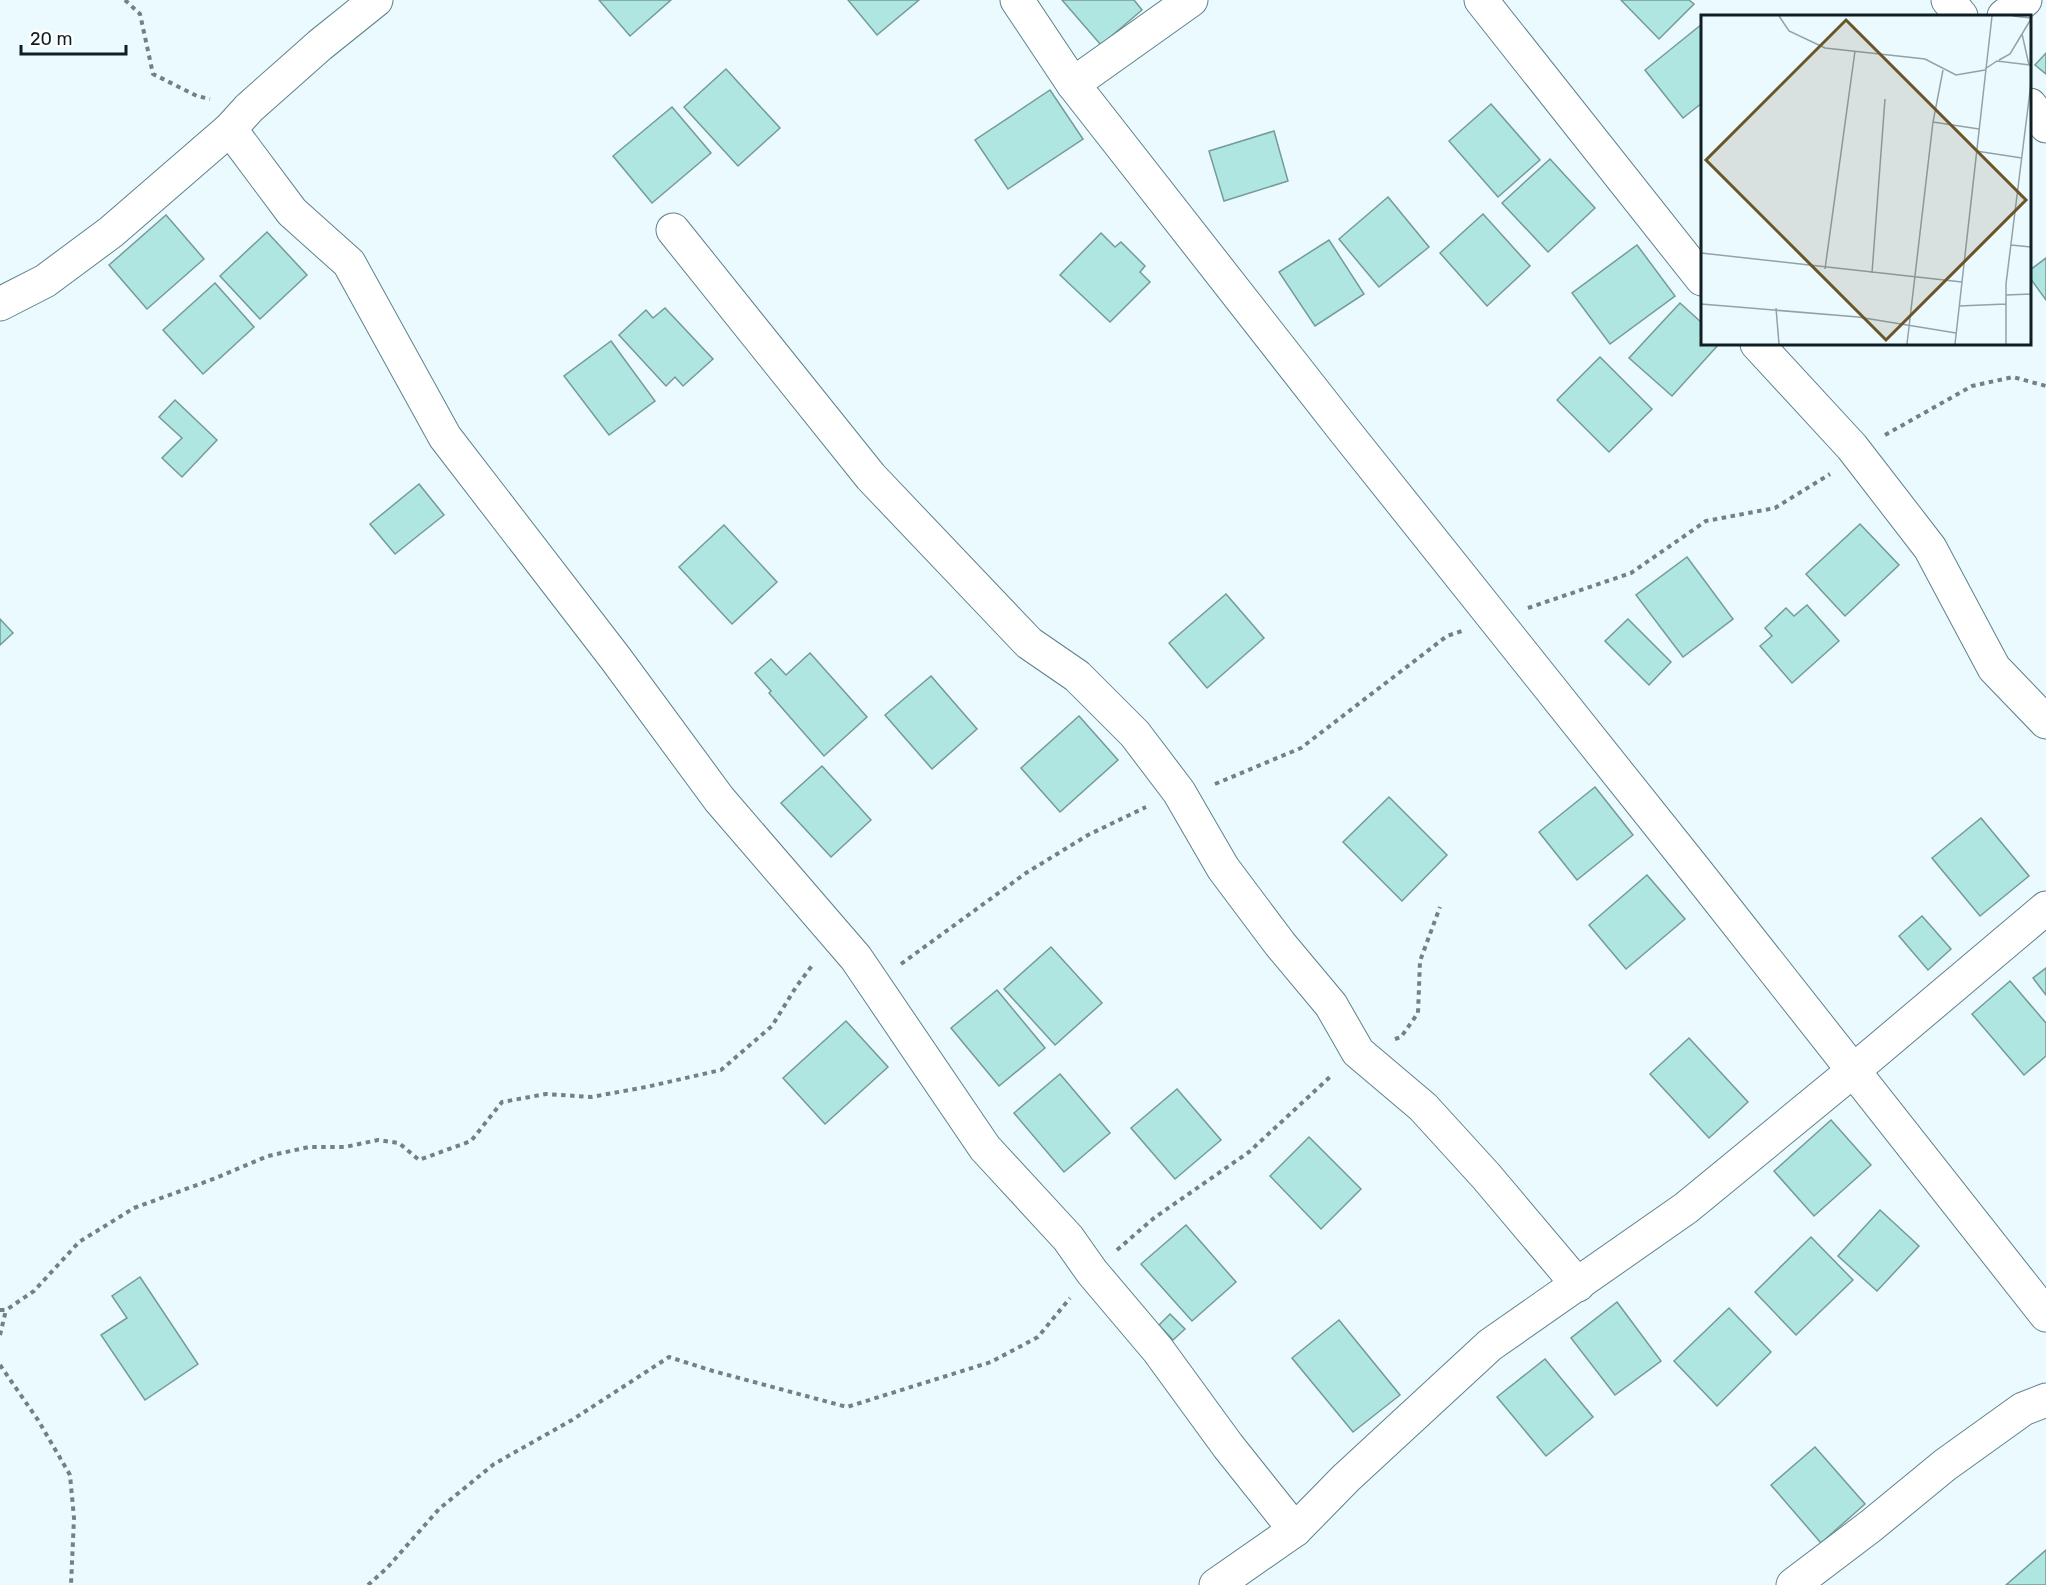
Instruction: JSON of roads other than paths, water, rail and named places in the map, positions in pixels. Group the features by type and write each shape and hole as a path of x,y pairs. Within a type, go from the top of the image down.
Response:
{"street":[{"path":"0,304 45,281 111,232 320,45 376,0"},
{"path":"1017,0 1073,84 1344,430 1854,1070 2046,1315"},
{"path":"1073,84 1191,0"},
{"path":"1948,0 1960,15"},
{"path":"2005,15 2025,0"},
{"path":"1486,2 1701,278"},
{"path":"2031,106 2046,126"},
{"path":"239,119 292,212 349,263 445,436 616,659 719,799 856,958 985,1148 1068,1238 1092,1272 1158,1350 1228,1446 1294,1530"},
{"path":"673,230 872,477 1029,643 1077,676 1135,734 1179,792 1223,868 1280,944 1331,1005 1358,1052 1431,1116 1486,1176 1578,1285"},
{"path":"1759,345 1859,456 1929,548 1994,668 2046,722"},
{"path":"1215,1585 1294,1530 1346,1478 1490,1345 1686,1208 2046,908"},
{"path":"1793,1585 1872,1525 1945,1464 2023,1409 2046,1400"}]}
